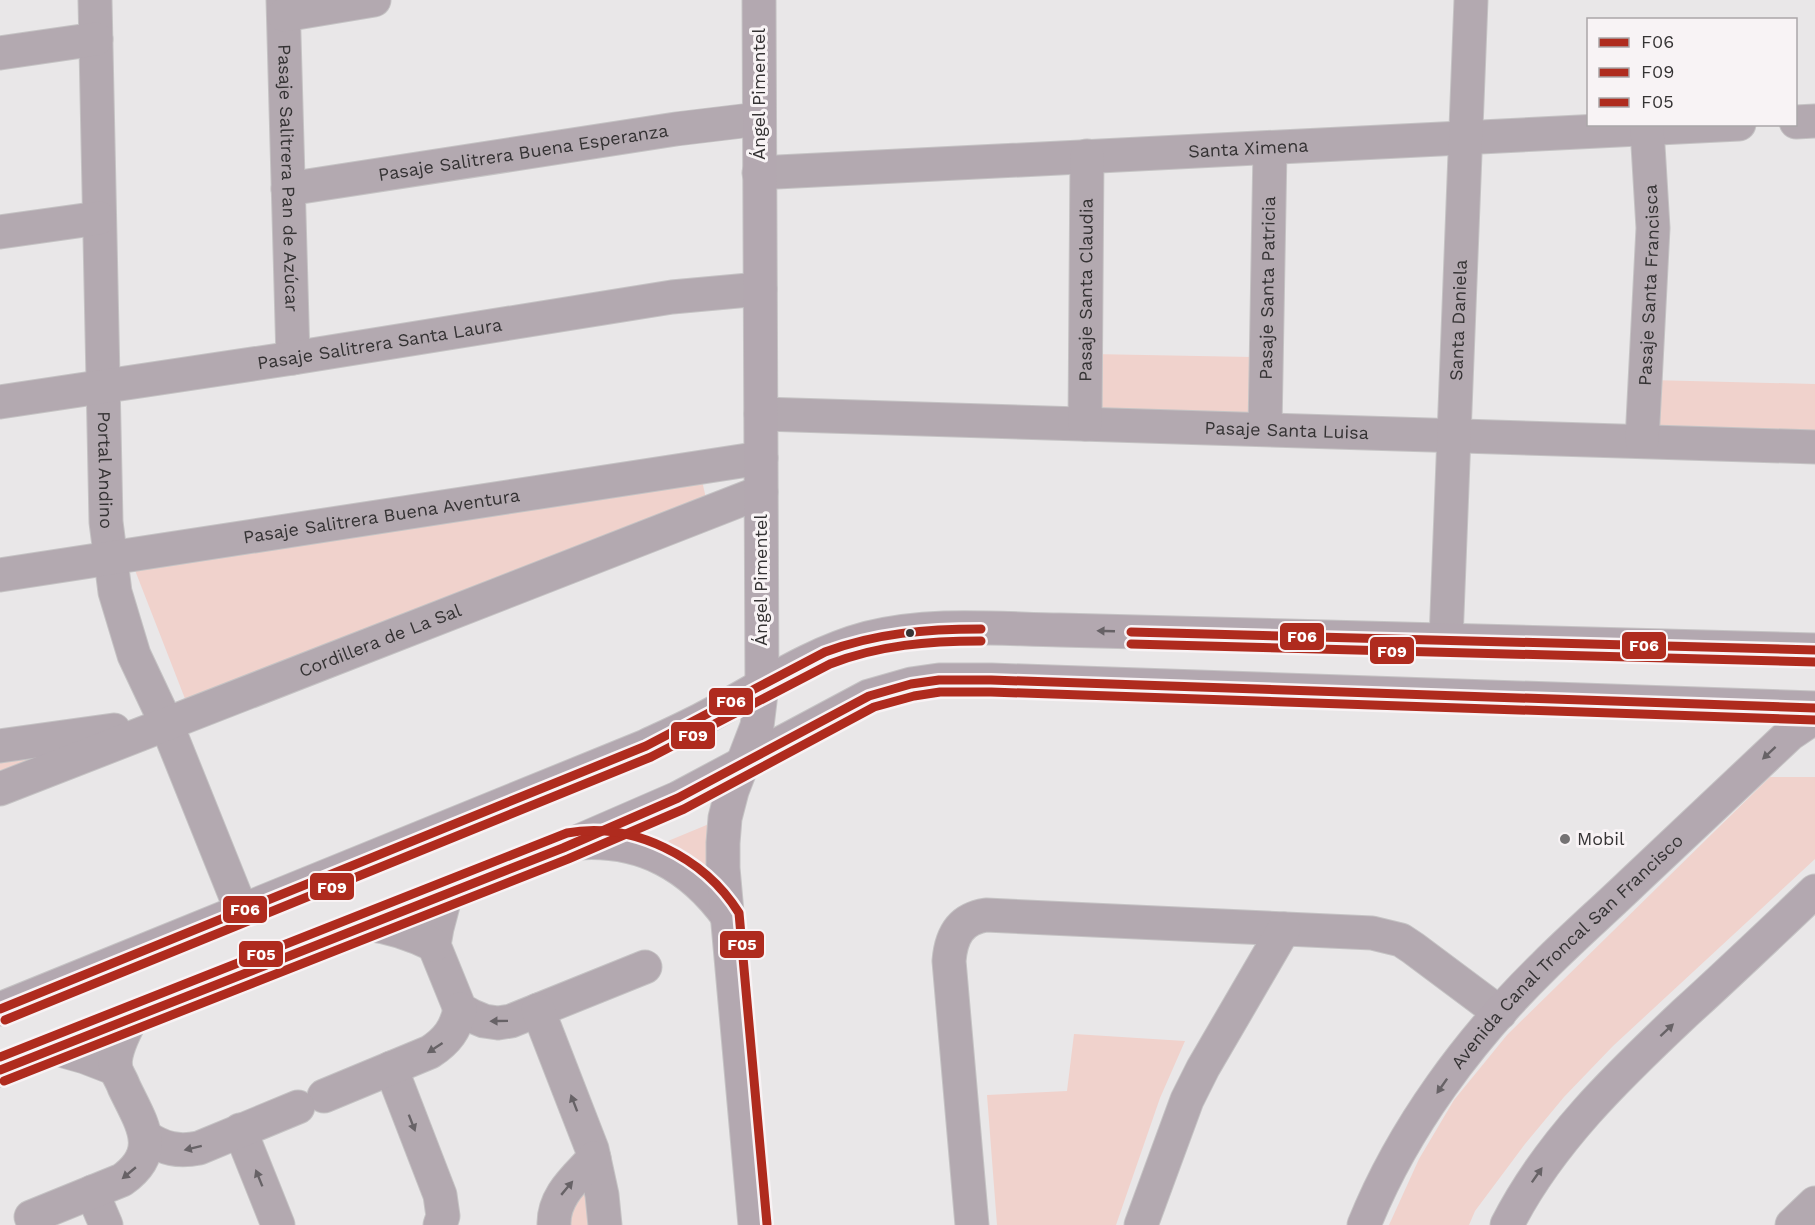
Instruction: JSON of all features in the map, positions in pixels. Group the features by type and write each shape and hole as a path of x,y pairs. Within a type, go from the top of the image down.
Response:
{"main road":[{"name":"Ángel Pimentel","path":"755,1225 723,843 725,818 732,791 757,726 762,685 759,0"},
{"path":"0,1009 646,746 704,718 803,662 836,648 869,638 928,629 1815,650"},
{"path":"0,1070 571,844 678,798 869,696 912,684 939,680 991,680 1815,708"},
{"name":"Avenida Canal Troncal San Francisco","path":"1364,1225 1415,1126 1448,1078 1500,1013 1543,966 1790,734 1815,717"},
{"path":"571,844 597,842 623,845 648,852 672,863 694,878 713,896 728,916"},
{"path":"1507,1225 1535,1176 1585,1113 1648,1048 1815,891"}],"street":[{"name":"Portal Andino","path":"95,0 106,522 109,559 115,592 134,655 166,723 242,912"},
{"path":"284,7 374,0"},
{"name":"Santa Daniela","path":"1446,640 1471,0"},
{"name":"Pasaje Salitrera Pan de Azúcar","path":"284,7 293,358"},
{"path":"0,53 96,39"},
{"name":"Pasaje Salitrera Buena Esperanza","path":"288,189 676,129 759,119"},
{"path":"1797,122 1815,121"},
{"name":"Santa Ximena","path":"759,173 1702,126"},
{"name":"Pasaje Santa Francisca","path":"1642,441 1653,228 1647,129"},
{"name":"Pasaje Santa Patricia","path":"1265,429 1270,148"},
{"name":"Pasaje Santa Claudia","path":"1085,424 1087,156"},
{"path":"0,232 99,218"},
{"name":"Pasaje Salitrera Santa Laura","path":"0,402 672,297 760,289"},
{"name":"Pasaje Santa Luisa","path":"761,414 1815,447"},
{"name":"Pasaje Salitrera Buena Aventura","path":"0,575 761,458"},
{"name":"Cordillera de La Sal","path":"0,789 761,492"},
{"path":"0,746 166,723"},
{"path":"146,1137 170,1149 185,1151 199,1148 430,1052 442,1044 458,1022 460,1009 434,945 436,928 446,894"},
{"path":"972,1225 949,975 950,949 954,936 961,926 976,917 986,915 1372,933 1401,940 1500,1013"},
{"path":"368,924 391,927 413,934 434,945"},
{"path":"1141,1225 1187,1100 1203,1068 1284,929"},
{"path":"460,1009 484,1021 498,1023 511,1021 645,967"},
{"path":"538,1010 594,1158 602,1195 605,1225"},
{"path":"31,1217 122,1180 140,1163 145,1150 146,1137 116,1069 118,1051 132,1017"},
{"path":"53,1048 93,1059 116,1069"},
{"path":"392,1068 440,1195 443,1216 440,1225"},
{"path":"240,1130 279,1225"},
{"path":"554,1225 556,1204 562,1193 594,1158"},
{"path":"92,1192 106,1225"},
{"path":"1791,1225 1815,1203"}],"shaded area":[{"path":"1091,354 1252,357 1251,416 1099,421"},
{"path":"1650,380 1815,384 1815,434 1657,432"},
{"path":"702,481 706,498 189,709 131,560"},
{"path":"62,752 0,777 0,761"},
{"path":"1770,777 1815,777 1815,859 1613,1046 1564,1097 1525,1144 1475,1211 1469,1225 1389,1225 1419,1159 1454,1100 1507,1035"},
{"path":"709,824 707,875 668,841"},
{"path":"1074,1034 1185,1041 1160,1098 1116,1225 997,1225 987,1095 1067,1091"},
{"path":"588,1176 595,1225 564,1225"}],"transit line":[{"name":"F06","path":"0,1009 646,746 825,652 863,640 902,633 981,629"},
{"name":"F06","path":"1131,632 1815,650"},
{"name":"F09","path":"5,1020 651,757 830,664 867,652 904,645 981,641"},
{"name":"F09","path":"1131,644 1815,662"},
{"name":"F06","path":"0,1070 563,848 678,798 869,696 911,684 939,680 991,680 1815,708"},
{"name":"F09","path":"4,1081 568,859 684,809 874,707 914,696 940,692 991,692 1815,720"},
{"name":"F05","path":"0,1057 567,833 592,831 641,838 686,860 706,875 739,913 767,1224"}],"place":[{"name":"Mobil","path":"1565,839"}]}
